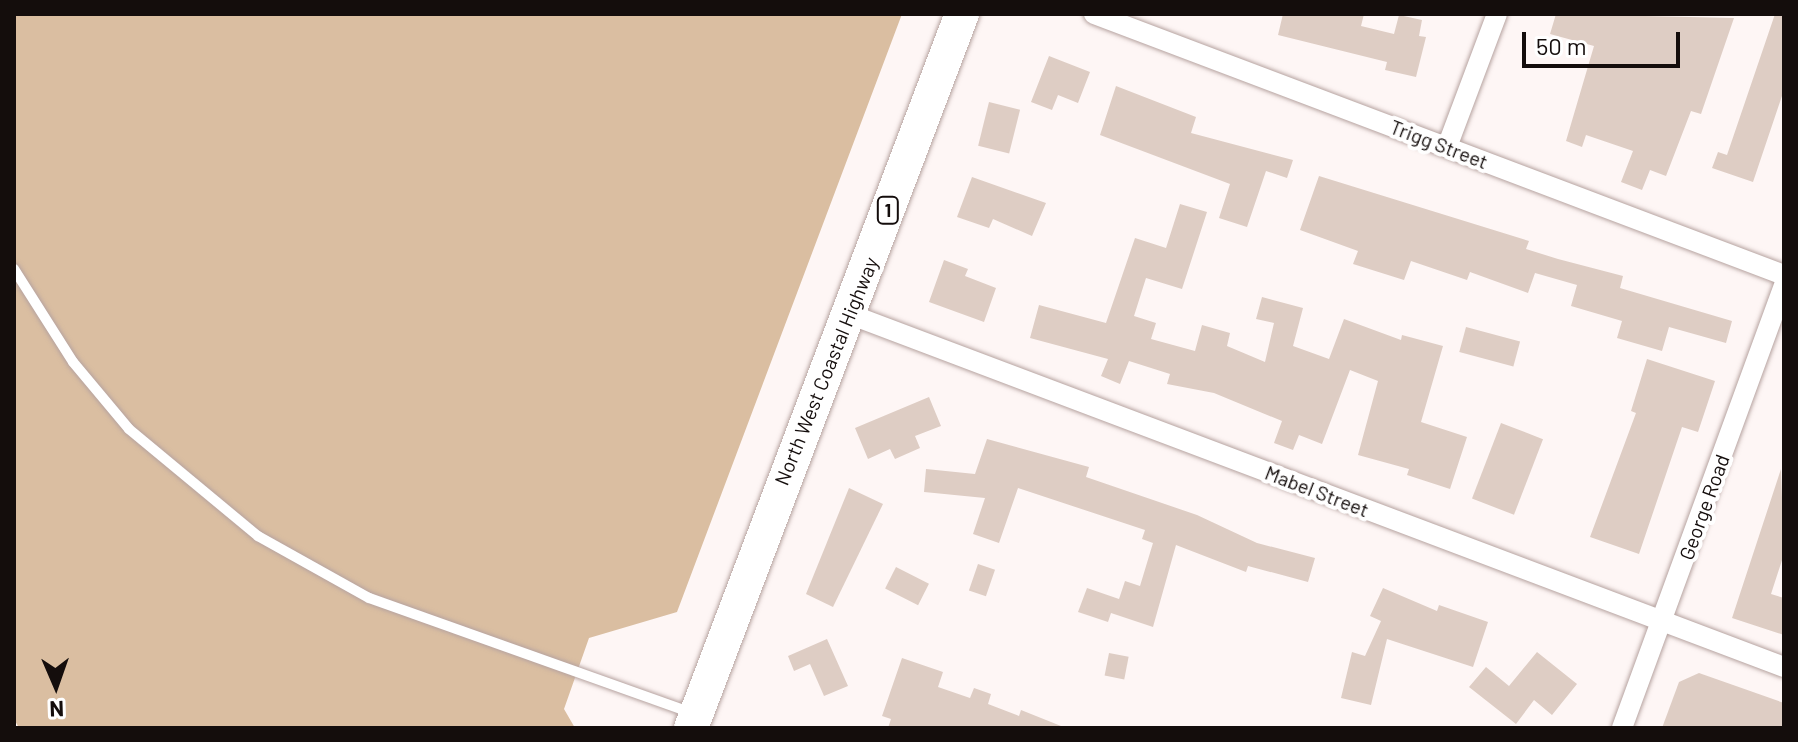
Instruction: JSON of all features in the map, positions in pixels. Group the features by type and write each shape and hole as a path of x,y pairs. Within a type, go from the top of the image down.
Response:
{"highway":[{"name":"North West Coastal Highway","path":"694,721 810,405 849,314 962,14"}],"street":[{"name":"Trigg Street","path":"1094,14 1784,275"},
{"path":"1447,147 1497,14"},
{"name":"George Road","path":"1622,728 1784,286"},
{"name":"Mabel Street","path":"849,314 1784,667"}],"lane":[{"path":"14,269 73,362 129,429 258,536 369,598 694,721"}],"shaded area":[{"path":"14,14 902,14 677,612 589,638 564,709 575,728 19,728 14,719"}],"building":[{"path":"1283,14 1364,14 1361,26 1394,34 1399,15 1422,20 1419,36 1426,37 1416,77 1385,70 1387,62 1278,35"},
{"path":"1556,14 1734,18 1701,114 1691,111 1666,176 1650,170 1642,190 1621,182 1633,151 1586,135 1582,147 1566,141 1594,46 1550,34"},
{"path":"1775,14 1784,14 1784,90 1753,182 1712,168 1718,152 1727,155"},
{"path":"1049,56 1090,72 1078,103 1058,95 1052,110 1031,102"},
{"path":"1116,86 1196,117 1191,133 1293,160 1287,178 1266,171 1247,227 1219,218 1230,184 1100,135"},
{"path":"989,102 1020,110 1009,153 978,146"},
{"path":"1319,176 1529,241 1526,249 1623,276 1620,288 1732,321 1726,343 1669,327 1662,351 1617,338 1622,321 1571,306 1577,285 1535,273 1528,293 1470,272 1467,280 1411,261 1404,280 1353,264 1358,251 1300,230"},
{"path":"972,177 1046,203 1032,236 993,219 989,228 957,217"},
{"path":"1180,204 1207,212 1182,289 1146,278 1134,316 1156,323 1151,339 1195,351 1202,325 1230,333 1227,346 1265,362 1274,323 1256,319 1262,297 1303,308 1293,346 1329,359 1344,319 1401,340 1402,335 1443,346 1421,422 1467,437 1450,489 1407,475 1409,469 1358,455 1378,381 1350,370 1322,444 1299,435 1293,450 1274,443 1282,421 1214,393 1167,384 1170,374 1129,361 1120,384 1101,376 1108,359 1030,338 1039,305 1106,323 1135,238 1166,248"},
{"path":"944,260 968,269 965,276 996,288 984,322 929,302"},
{"path":"1466,327 1520,341 1513,367 1459,352"},
{"path":"1647,359 1715,381 1698,432 1682,427 1639,554 1590,537 1636,413 1631,411"},
{"path":"929,397 941,426 915,436 920,448 895,459 890,449 868,459 855,428"},
{"path":"1501,423 1543,439 1514,515 1472,499"},
{"path":"987,439 1089,467 1086,477 1197,515 1257,543 1315,558 1308,582 1248,566 1246,572 1176,545 1153,627 1111,613 1108,622 1078,612 1087,588 1119,599 1125,581 1140,586 1153,543 1142,539 1145,530 1018,488 999,543 973,534 985,498 924,492 926,469 975,474"},
{"path":"1781,469 1784,554 1771,594 1784,598 1784,635 1732,618"},
{"path":"849,488 883,504 833,607 806,594"},
{"path":"978,564 995,570 986,596 969,590"},
{"path":"896,567 929,584 918,605 885,588"},
{"path":"1383,588 1437,611 1439,605 1488,622 1473,667 1387,639 1371,705 1341,698 1352,652 1365,656 1381,621 1370,616"},
{"path":"827,639 848,686 824,696 810,664 794,671 788,656"},
{"path":"1537,652 1577,684 1552,715 1534,700 1516,724 1469,687 1486,667 1509,686"},
{"path":"1109,653 1129,657 1124,679 1105,676"},
{"path":"902,658 943,672 938,687 970,698 974,688 991,694 988,704 1019,716 1021,710 1066,728 888,728 891,719 882,716"},
{"path":"1699,673 1784,703 1784,728 1662,728 1679,682"}]}
